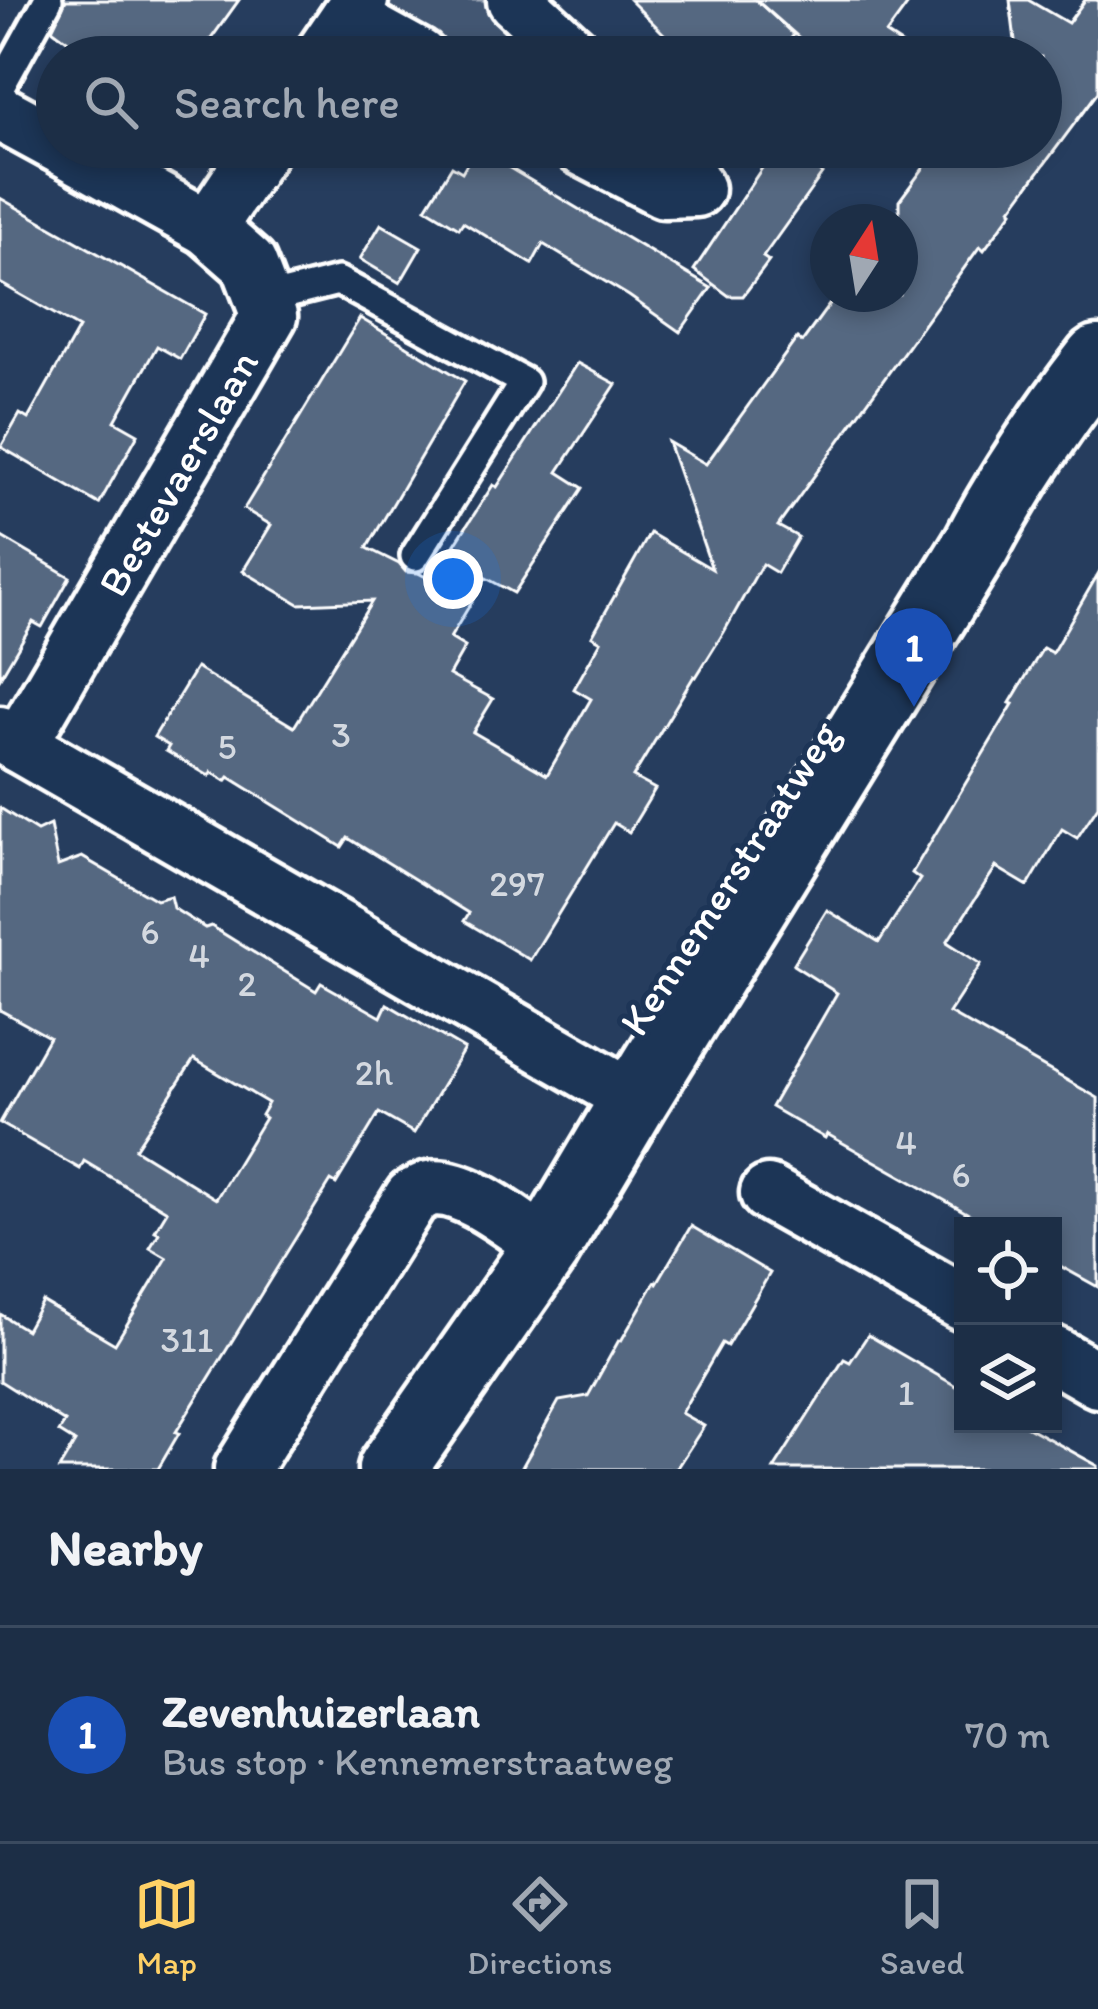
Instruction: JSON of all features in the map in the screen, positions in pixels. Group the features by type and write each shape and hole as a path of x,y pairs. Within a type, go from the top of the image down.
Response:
{"main road":[{"name":"Kennemerstraatweg","path":"392,1469 618,1088 976,545 1006,489 1098,360"},
{"name":"Kennemerstraatweg","path":"347,1469 528,1235"}],"street":[{"path":"515,0 554,36"},
{"name":"Bestevaerslaan","path":"0,113 36,133"},
{"name":"Bestevaerslaan","path":"10,739 269,316 249,264 208,228 99,168"},
{"path":"208,228 248,168"},
{"path":"620,168 664,190 696,189 684,168"},
{"path":"10,739 618,1088"},
{"path":"242,1469 412,1197 427,1190 464,1193 528,1235"},
{"path":"768,1193 954,1299"},
{"path":"1062,1359 1098,1380"}],"lane":[{"path":"0,87 48,0"},
{"path":"263,299 338,281 524,382 415,556"}],"shaded area":[{"path":"385,0 489,0 526,36 433,36 381,6"}],"building":[{"path":"66,0 239,0 213,36 62,36 52,29"},
{"path":"630,0 756,0 794,35 793,36 666,36"},
{"path":"756,0 911,0 886,34 889,36 797,36"},
{"path":"1010,0 1028,0 1068,23 1085,0 1098,0 1098,92 1062,140 1062,36 1014,36"},
{"path":"451,168 462,172 464,168 510,168 711,288 680,332 543,244 532,264 463,222 459,228 426,208"},
{"path":"762,168 821,168 822,174 763,257 769,261 743,296 729,296 694,270"},
{"path":"923,168 1041,168 778,526 798,537 777,573 762,564 633,777 655,789 629,832 614,823 530,960 464,921 469,913 348,838 342,847 229,777 226,781 211,772 209,776 166,751 169,746 154,737 196,668 294,727 372,601 299,604 243,571 271,525 244,509 360,318 465,381 367,548 406,572 432,580 577,363 616,384 558,472 583,488 514,593 486,578 450,638 465,647 449,675 493,699 473,732 547,775 591,699 574,689 601,641 592,636 650,533 712,569 668,442 706,464 797,338 802,342 824,312 918,312 918,204 899,204"},
{"path":"0,198 205,314 180,359 157,346 115,421 138,434 99,504 1,447 20,414 28,419 79,328 0,283"},
{"path":"381,224 421,247 400,283 360,259"},
{"path":"0,536 70,577 42,627 33,622 0,678"},
{"path":"1098,574 1098,806 1077,838 1062,829 1028,886 996,867 947,942 981,964 949,1013 1098,1098 1098,1287 1062,1267 1062,1217 974,1217 771,1107 837,993 793,965 827,910 879,942 920,879 912,873 1010,703 1043,648 1052,653"},
{"path":"0,808 37,831 50,825 58,866 82,857 156,900 170,896 173,908 316,991 321,983 381,1017 387,1004 464,1049 414,1133 379,1113 285,1255 158,1469 59,1469 75,1442 59,1432 65,1422 0,1381 0,1314 26,1330 42,1301 115,1344 167,1258 150,1248 167,1211 84,1161 80,1169 0,1123 49,1037 0,1010","holes":["194,1059 268,1103 261,1115 265,1118 216,1199 135,1149"]},
{"path":"691,1226 770,1273 681,1413 704,1426 676,1469 521,1469 559,1401 588,1396"},
{"path":"868,1335 954,1385 954,1433 1038,1433 1098,1469 774,1469 844,1359 850,1362"}],"place":[{"name":"Zevenhuizerlaan","path":"914,707"}]}
